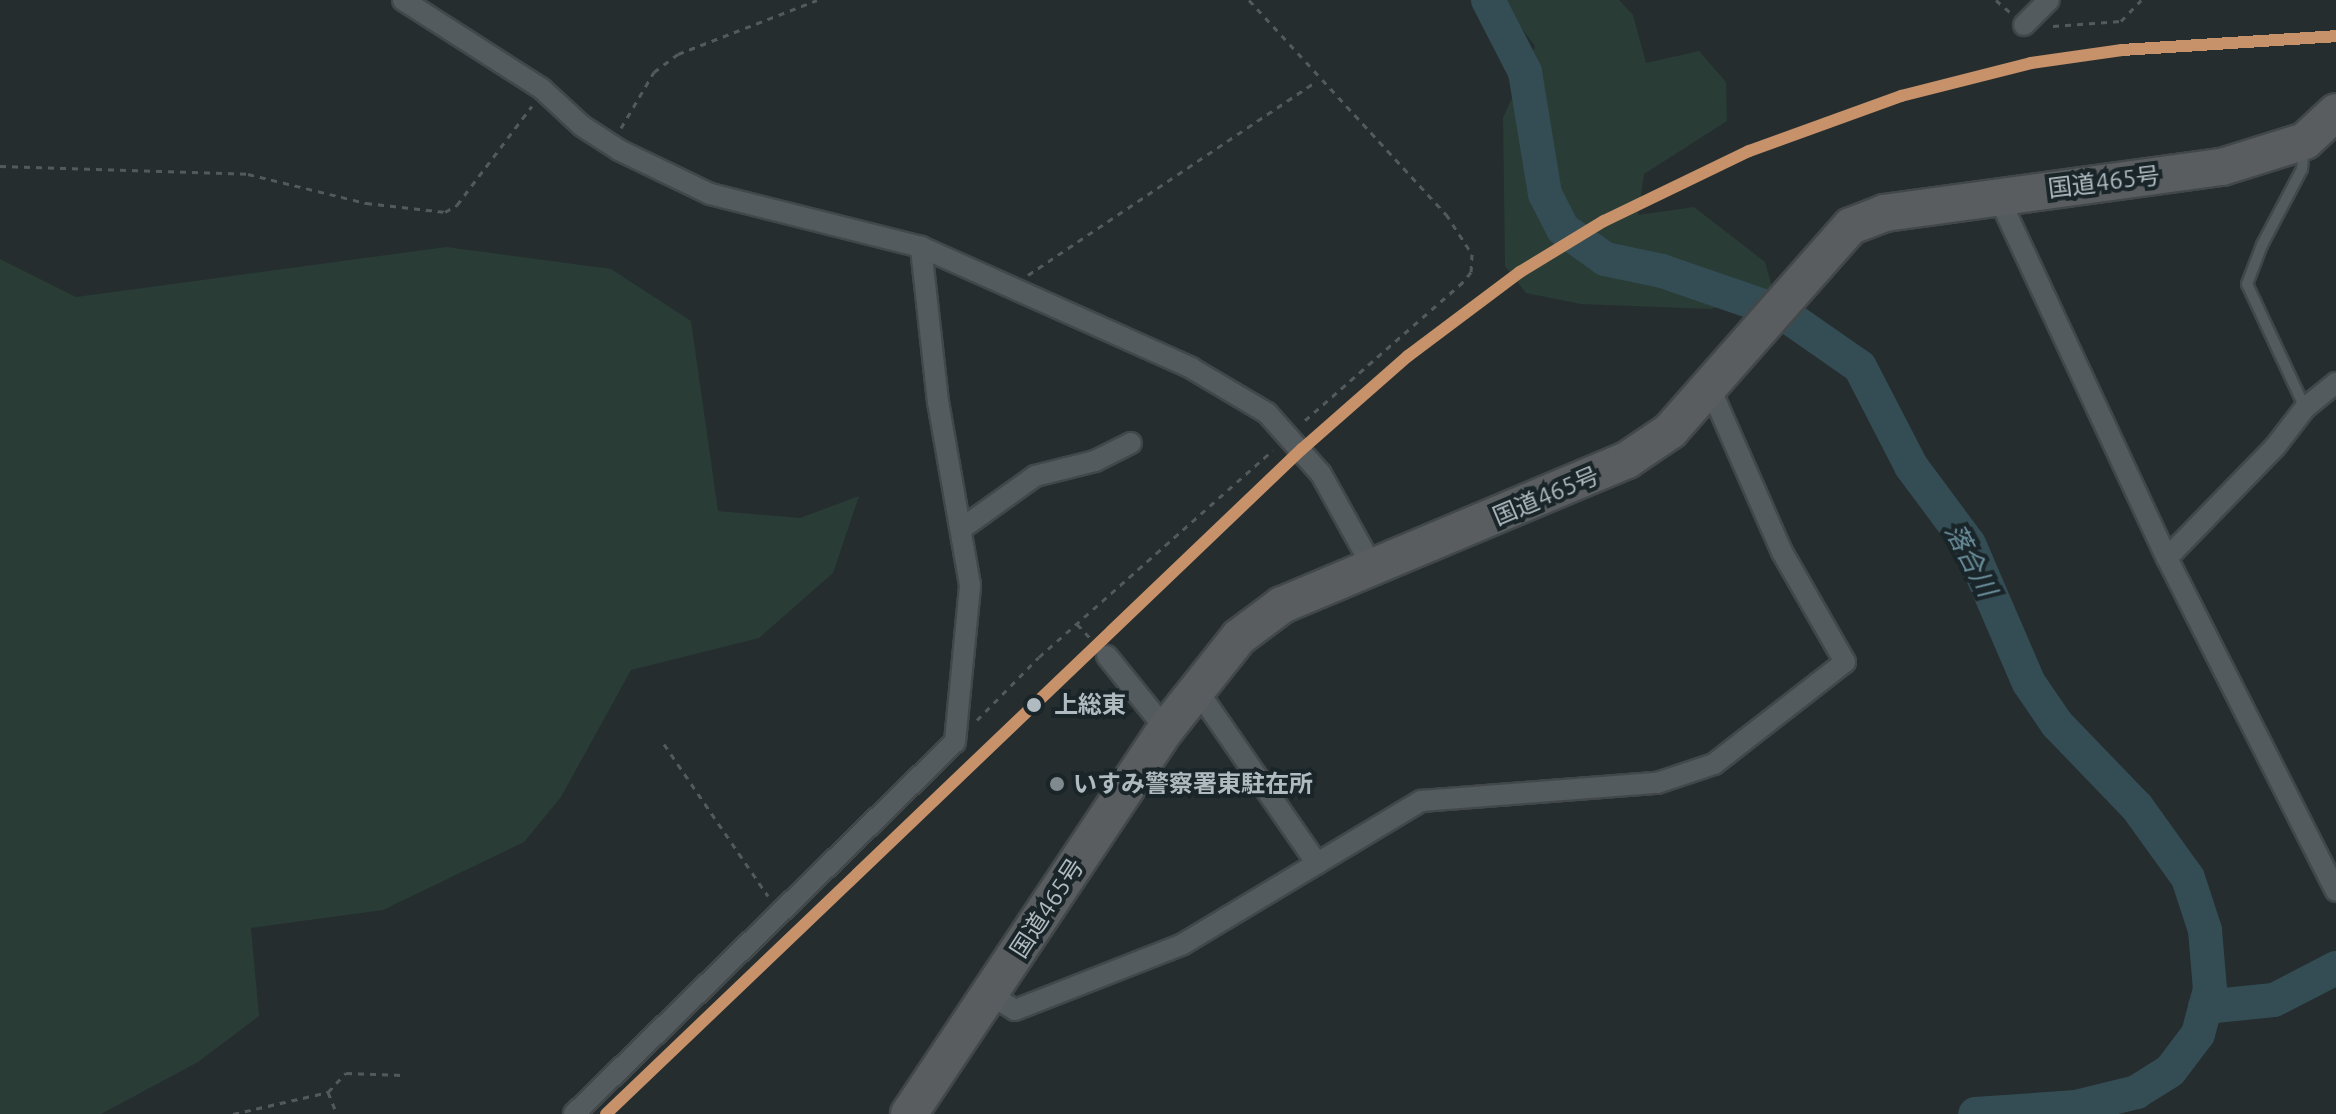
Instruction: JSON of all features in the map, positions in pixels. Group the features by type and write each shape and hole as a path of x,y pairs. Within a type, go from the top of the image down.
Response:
{"highway":[{"name":"国道465号","path":"909,1114 1166,729 1239,637 1282,605 1627,460 1670,431 1710,388 1797,282 1851,226 1885,213 2222,167 2305,141 2336,112"}],"street":[{"path":"403,0 542,89 610,144 710,194 921,247 1013,285 1191,368 1267,413 1289,436 1321,474 1373,568"},
{"path":"2024,25 2049,0"},
{"path":"1998,196 2167,558 2336,891"},
{"path":"574,1114 781,916 955,742 970,585 938,402 921,247"},
{"path":"2167,558 2275,447 2305,408 2336,383"},
{"path":"991,995 1015,1010 1183,944 1421,801 1657,783 1714,764 1845,662 1782,552 1710,388"},
{"path":"961,529 1035,476 1095,461 1131,443"},
{"path":"1107,656 1166,729"},
{"path":"1197,690 1317,863"}],"lane":[{"path":"2305,141 2302,169 2262,245 2247,284 2305,408"}],"path":[{"path":"610,144 654,72 678,54 817,0"},
{"path":"955,742 1077,624 1289,436 1346,379 1471,272 1472,254 1446,214 1249,0"},
{"path":"1996,0 2024,25 2121,21 2141,0"},
{"path":"1013,285 1317,81"},
{"path":"0,166 248,174 366,203 445,212 457,205 542,89"},
{"path":"1077,624 1082,633 1107,656"},
{"path":"664,744 781,916"},
{"path":"233,1114 328,1092 346,1073 403,1075"},
{"path":"328,1092 337,1114"}],"green space":[{"path":"1500,0 1619,0 1633,15 1646,63 1699,51 1726,82 1727,121 1644,174 1638,215 1694,207 1765,262 1773,291 1711,309 1581,304 1526,293 1505,266 1503,118 1535,46"},
{"path":"446,247 611,269 691,321 718,511 800,518 859,496 833,573 759,638 631,670 561,797 524,842 383,910 251,928 259,1016 198,1062 101,1114 0,1114 0,259 76,297"}],"waterway":[{"name":"落合川","path":"1488,0 1525,72 1545,194 1563,229 1605,259 1662,271 1781,312 1860,367 1911,466 1969,544 2029,683 2057,724 2137,807 2188,878 2205,930 2210,989 2198,1034 2170,1071 2137,1092 2076,1107 1975,1114"},
{"path":"2205,1007 2274,1000 2336,968"}],"transit line":[{"path":"606,1114 1302,449 1408,356 1520,272 1604,221 1749,151 1901,96 2031,63 2122,50 2336,36"}],"place":[{"name":"上総東","path":"1034,705"},
{"name":"いすみ警察署東駐在所","path":"1057,784"}]}
